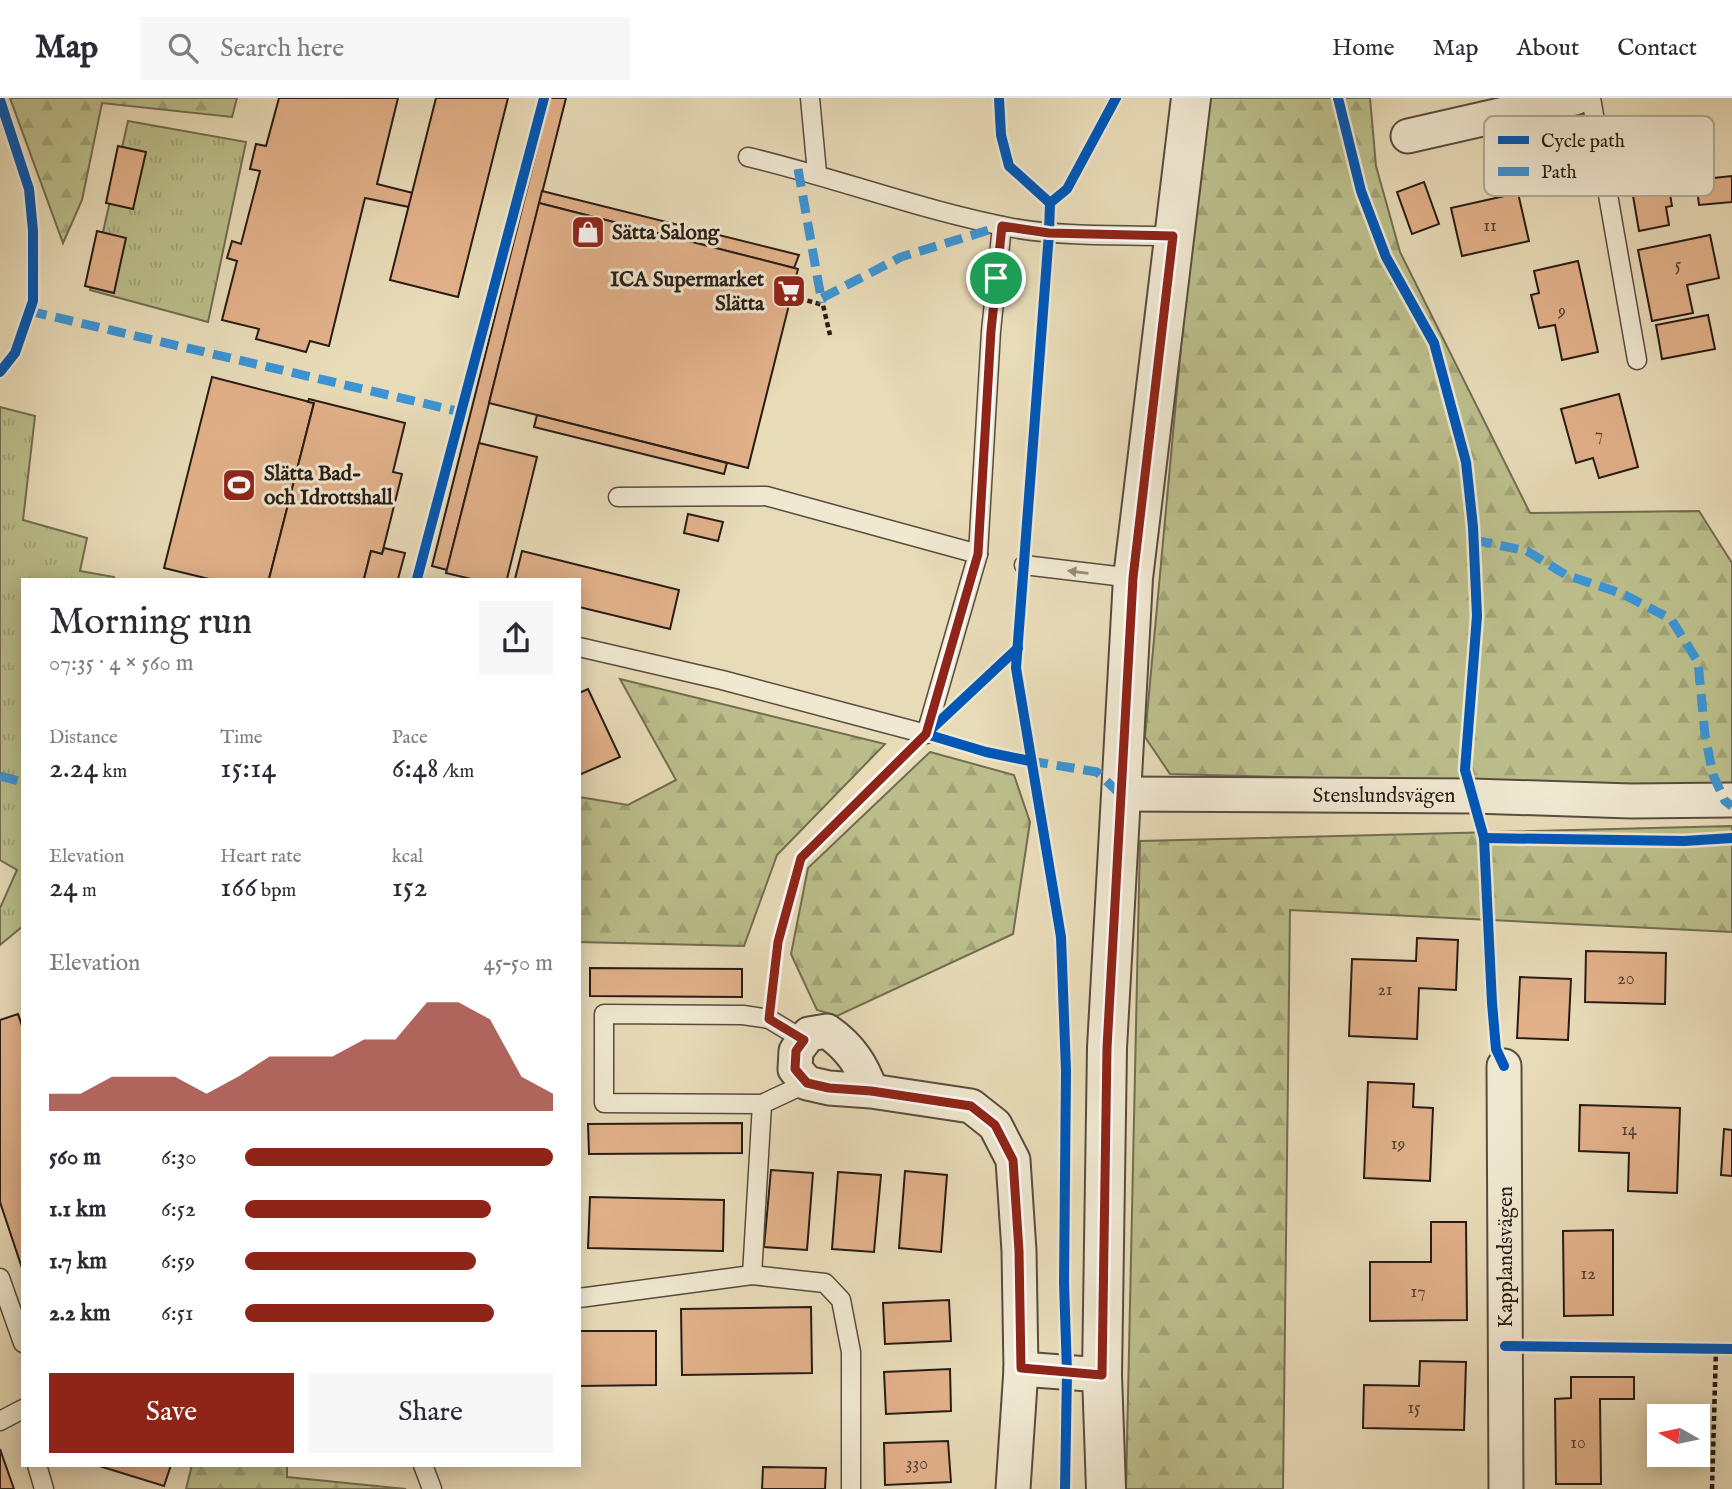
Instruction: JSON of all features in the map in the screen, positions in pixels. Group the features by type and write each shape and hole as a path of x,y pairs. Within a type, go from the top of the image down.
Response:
{"street":[{"path":"1106,1489 1102,1375 1107,1048 1133,578 1191,98"},
{"path":"1496,116 1575,98"},
{"path":"1408,136 1484,119"},
{"name":"Stenslundsvägen","path":"1120,794 1732,800"},
{"path":"871,1091 863,1067 844,1043 827,1031 809,1034 796,1051 795,1069 807,1083 971,1106 995,1125 1013,1160 1019,1251 1021,1368 1013,1489"},
{"name":"Kapplandsvägen","path":"1504,1066 1506,1489"},
{"path":"1021,1368 1102,1375"}],"lane":[{"path":"810,98 817,173"},
{"path":"1591,98 1594,116"},
{"path":"748,157 817,173 920,205 1002,226 1049,233 1173,236"},
{"path":"1608,196 1637,360"},
{"path":"581,647 722,680 926,734 978,554 991,331 1002,226"},
{"path":"618,496 766,496 978,554"},
{"path":"1024,565 1133,578"},
{"path":"804,1040 769,1019 743,1015 604,1014 604,1103 762,1104 807,1083"},
{"path":"752,1275 762,1104"},
{"path":"581,1298 752,1275 825,1283 841,1300 851,1352 851,1489"},
{"path":"0,1278 21,1337"},
{"path":"0,1421 21,1410"},
{"path":"38,1467 44,1489"},
{"path":"424,1467 432,1489"}],"path":[{"path":"791,296 823,305 830,335"},
{"path":"1703,1349 1720,1349 1712,1489"}],"green space":[{"path":"10,98 237,98 232,117 102,103 82,200 63,243"},
{"path":"1209,98 1370,98 1376,166 1400,252 1530,513 1699,511 1732,563 1732,784 1684,788 1170,774 1145,737 1190,249"},
{"path":"128,121 246,142 208,322 90,290"},
{"path":"0,407 35,416 23,520 87,538 80,571 114,578 21,578 21,928 0,945 0,908 17,870 0,860"},
{"path":"620,679 885,744 777,855 744,946 581,942 581,797 628,805 676,780"},
{"path":"930,752 1014,775 1030,822 1013,934 837,1016 817,1010 791,954 808,868"},
{"path":"1732,826 1732,932 1290,910 1283,1489 1126,1489 1140,841"},
{"path":"192,1467 287,1467 287,1477 406,1489 186,1489"}],"building":[{"path":"279,98 398,98 377,184 413,193 409,207 365,198 329,346 310,341 306,352 256,339 259,329 222,320 237,261 227,258 232,241 241,244 260,171 250,169 256,144 266,146"},
{"path":"436,98 508,98 458,297 390,280"},
{"path":"550,98 566,98 447,570 432,566"},
{"path":"118,146 146,152 133,209 106,203"},
{"path":"1732,176 1732,202 1699,205 1698,196 1714,196 1714,178"},
{"path":"1424,182 1439,224 1412,234 1397,192"},
{"path":"542,191 799,255 794,268 539,203"},
{"path":"1505,196 1519,196 1529,241 1462,256 1451,208"},
{"path":"1633,196 1670,196 1672,206 1666,207 1669,225 1639,231"},
{"path":"539,203 798,269 748,468 489,403"},
{"path":"97,231 126,238 114,293 85,286"},
{"path":"1710,235 1719,278 1687,285 1693,313 1652,321 1638,250"},
{"path":"1578,261 1598,352 1562,360 1555,325 1539,328 1531,295 1539,293 1534,271"},
{"path":"1708,315 1715,349 1662,359 1656,325"},
{"name":"Slätta Bad- och Idrottshall","path":"212,377 314,403 269,578 205,578 164,568"},
{"path":"1619,394 1638,467 1599,478 1593,458 1576,463 1561,409"},
{"path":"309,399 405,423 393,472 402,474 382,554 371,551 364,578 269,578 314,403 308,402"},
{"path":"537,415 727,463 724,474 534,427"},
{"path":"479,443 537,457 507,578 467,578 446,573"},
{"path":"688,514 723,522 718,541 684,533"},
{"path":"384,548 405,553 398,578 364,578 371,551 382,554"},
{"path":"522,551 679,590 670,629 581,607 581,578 515,578"},
{"path":"588,689 620,757 581,774 581,692"},
{"path":"1417,938 1458,940 1456,990 1419,988 1417,1039 1349,1036 1352,959 1416,961"},
{"path":"1586,951 1666,953 1665,1004 1585,1002"},
{"path":"590,968 742,969 742,997 590,996"},
{"path":"1520,977 1571,979 1568,1040 1517,1038"},
{"path":"18,1014 21,1023 21,1265 0,1202 0,1020"},
{"path":"1368,1082 1414,1084 1413,1107 1433,1108 1430,1181 1364,1178"},
{"path":"1580,1105 1680,1108 1677,1193 1628,1191 1629,1153 1579,1151"},
{"path":"742,1123 742,1153 589,1154 588,1124"},
{"path":"1724,1129 1732,1130 1732,1176 1721,1175"},
{"path":"771,1170 813,1173 807,1250 764,1247"},
{"path":"905,1171 947,1175 941,1252 899,1248"},
{"path":"838,1172 881,1175 874,1252 832,1249"},
{"path":"590,1197 724,1200 723,1251 588,1248"},
{"path":"1431,1222 1466,1222 1467,1320 1370,1321 1370,1262 1431,1262"},
{"path":"1613,1230 1613,1315 1564,1316 1563,1231"},
{"path":"949,1300 951,1341 885,1344 883,1303"},
{"path":"811,1307 812,1373 682,1375 681,1309"},
{"path":"581,1331 656,1331 656,1385 581,1386"},
{"path":"1420,1361 1466,1362 1464,1430 1363,1428 1364,1385 1419,1386"},
{"path":"950,1369 951,1411 886,1414 884,1372"},
{"path":"1571,1377 1634,1377 1634,1399 1600,1399 1601,1484 1556,1484 1555,1399 1571,1398"},
{"path":"948,1441 951,1482 885,1485 884,1443"},
{"path":"0,1449 14,1489 0,1489"},
{"path":"102,1467 170,1467 164,1486"},
{"path":"763,1467 826,1468 825,1489 762,1489"}],"marked path":[{"path":"798,169 822,303"},
{"path":"822,298 901,257 1002,226"},
{"path":"29,311 461,412"},
{"path":"1474,540 1527,551 1566,575 1623,594 1671,619 1698,662 1705,735 1713,775 1725,801 1732,806"},
{"path":"1030,761 1097,772 1120,794"},
{"path":"0,776 21,781"}],"cycle path":[{"path":"417,578 544,98"},
{"path":"999,98 1001,135 1009,166 1050,203"},
{"path":"1065,1489 1066,1071 1061,937 1016,668 1050,203 1067,189 1116,98"},
{"path":"1338,98 1361,191 1386,257 1434,343 1466,462 1473,527 1477,616 1465,770 1484,838 1496,1049 1504,1066"},
{"path":"0,100 29,189 33,231 33,301 15,353 0,372"},
{"path":"769,1019 778,942 801,858 926,734 1018,648"},
{"path":"926,734 986,752 1030,761"},
{"path":"1484,838 1684,841 1732,838"},
{"path":"1505,1346 1732,1349"}],"place":[{"name":"Sätta Salong","path":"588,232"},
{"name":"ICA Supermarket Slätta","path":"789,291"},
{"name":"Slätta Bad- och Idrottshall","path":"239,485"}],"route":[{"path":"1002,226 1049,233 1173,236 1133,578 1107,1048 1102,1375 1021,1368 1019,1251 1013,1160 995,1125 971,1106 807,1083 795,1069 796,1051 804,1040 769,1019 778,942 801,858 926,734 978,554 996,278 1002,226"}]}
